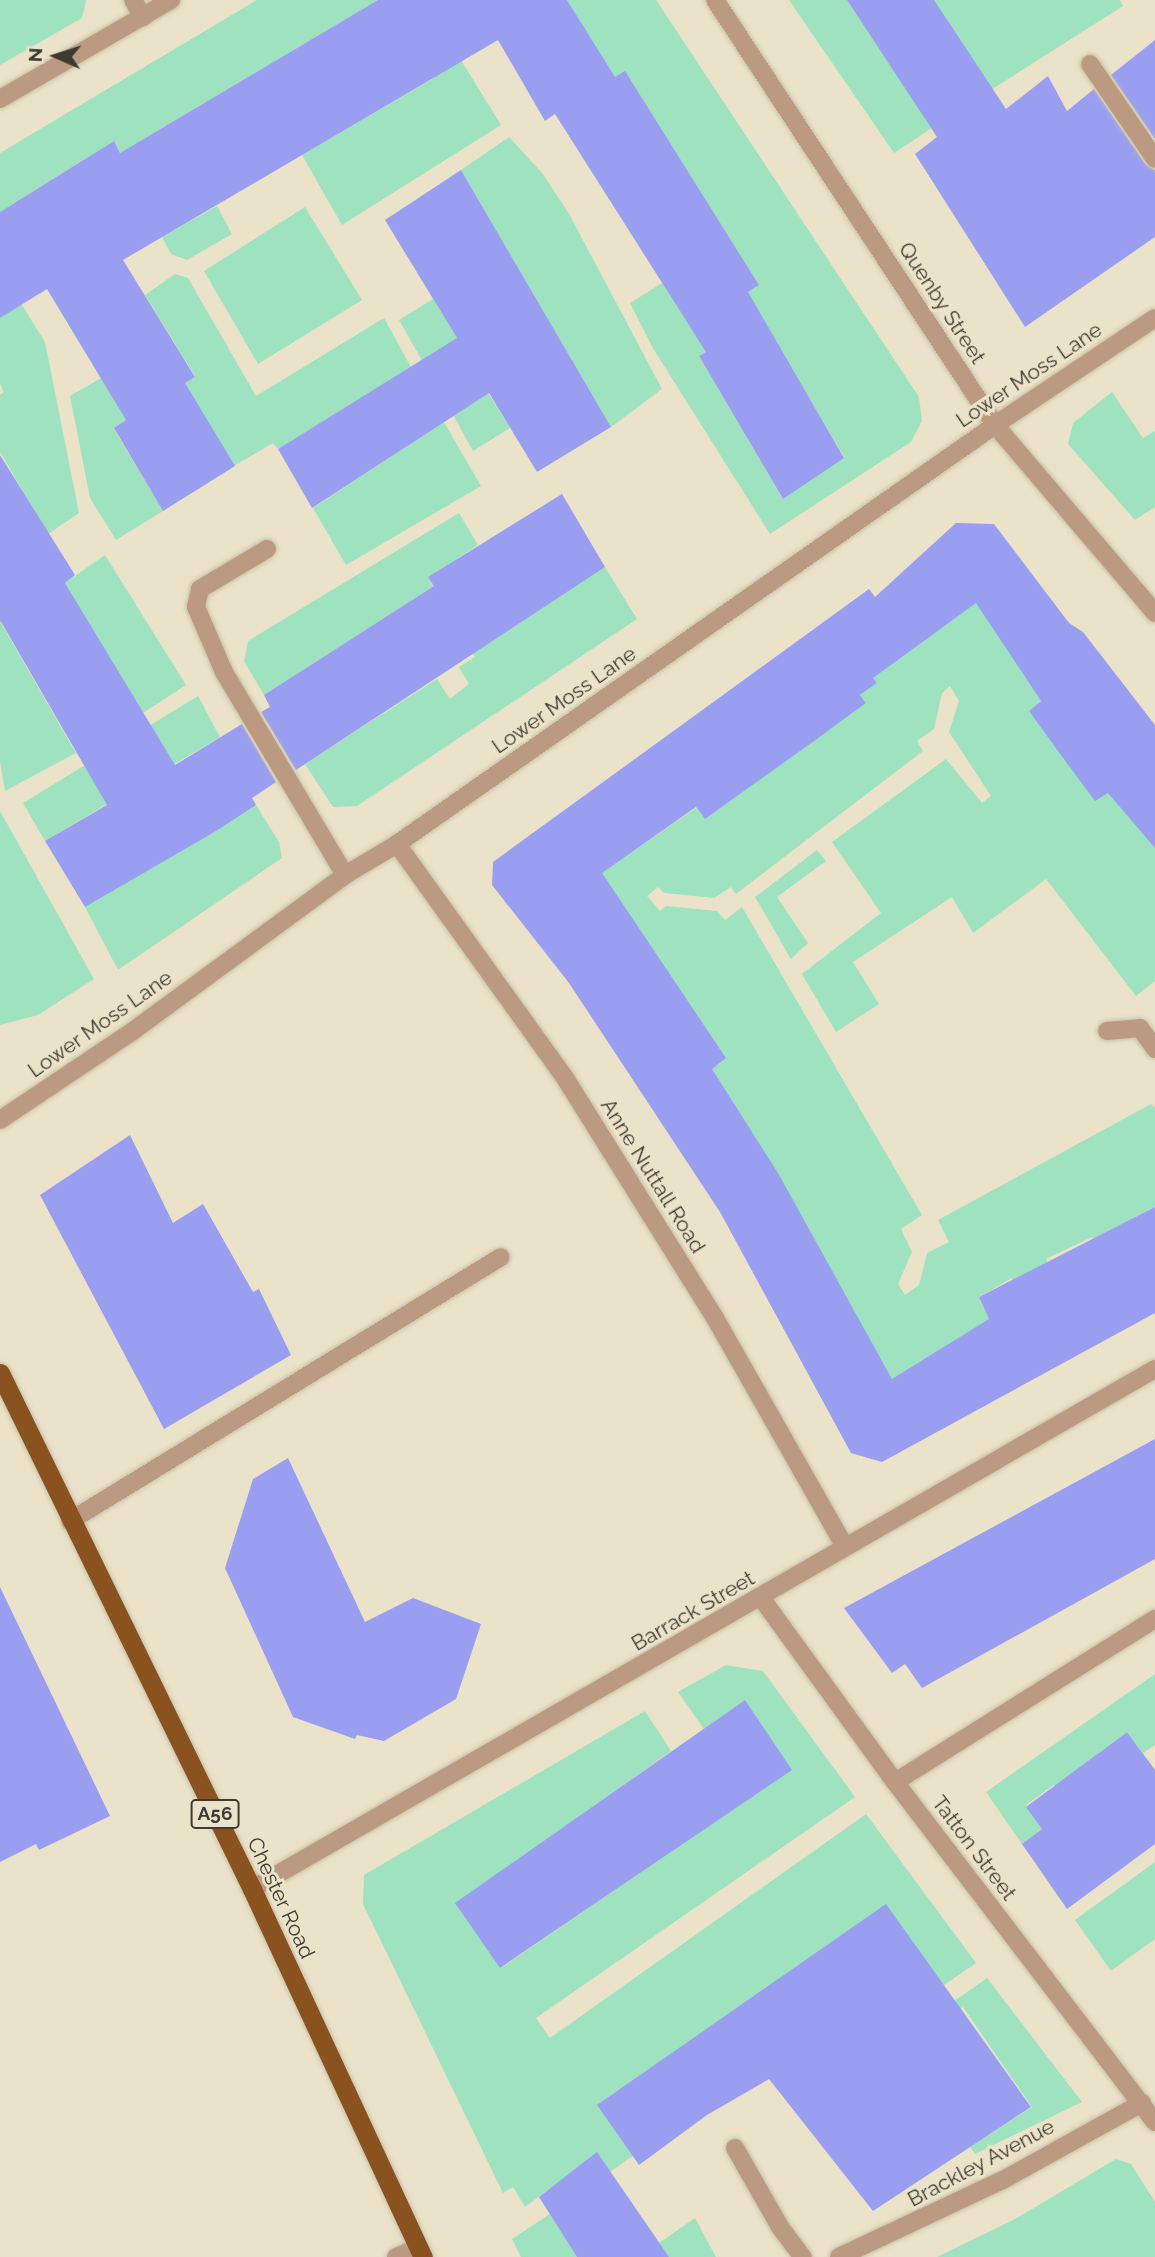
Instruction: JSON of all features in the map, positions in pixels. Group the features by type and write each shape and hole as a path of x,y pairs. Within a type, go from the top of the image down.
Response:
{"highway":[{"name":"Chester Road","path":"0,1373 252,1889 421,2252"}],"street":[{"path":"133,0 143,17"},
{"path":"0,99 171,0"},
{"name":"Quenby Street","path":"715,0 995,425 1155,613"},
{"path":"1090,64 1155,159"},
{"name":"Lower Moss Lane","path":"0,1120 133,1031 345,876 397,844 995,425 1155,318"},
{"path":"267,549 200,589 195,607 224,673 345,876"},
{"name":"Anne Nuttall Road","path":"397,844 565,1078 715,1318 845,1547"},
{"path":"1107,1031 1140,1028 1155,1049"},
{"path":"70,1521 501,1257"},
{"name":"Barrack Street","path":"252,1889 762,1599 845,1547 1155,1369"},
{"name":"Tatton Street","path":"762,1599 895,1782 1155,2122"},
{"path":"895,1782 1155,1619"},
{"name":"Brackley Avenue","path":"839,2257 1003,2180 1142,2104"},
{"path":"735,2148 780,2227 803,2257"},
{"path":"396,2257 421,2252"}],"green space":[{"path":"0,0 86,1 82,18 0,65"},
{"path":"257,0 378,0 120,153 114,141 0,212 0,153"},
{"path":"385,0 424,0 501,125 342,225 302,155 434,78"},
{"path":"567,0 656,0 919,397 922,421 911,442 770,534 654,350 630,303 662,283 691,328 759,285 625,72 615,78","holes":["761,317 844,457 782,498 699,356"]},
{"path":"789,0 847,0 932,128 894,153"},
{"path":"934,0 1120,0 1123,6 991,90"},
{"path":"509,137 543,174 569,214 662,389 611,427 461,170"},
{"path":"217,206 232,234 187,260 171,254 162,237"},
{"path":"305,207 362,300 258,364 204,271"},
{"path":"0,270 45,342 79,513 48,534 0,452 0,395 4,392 0,384"},
{"path":"175,274 188,278 256,396 384,318 411,367 278,449 273,443 234,466 184,383 195,376 145,295"},
{"path":"433,299 460,343 424,364 399,320"},
{"path":"101,378 126,420 114,429 163,511 116,540 90,498 70,396"},
{"path":"483,385 510,428 473,451 448,406"},
{"path":"1112,392 1143,438 1155,431 1155,507 1135,520 1068,444 1073,423"},
{"path":"444,422 481,486 346,565 313,508"},
{"path":"459,513 478,545 429,577 434,586 264,695 244,661 248,641"},
{"path":"105,555 186,685 143,713 65,583"},
{"path":"605,567 637,619 357,806 333,807 305,764 437,679 450,699 469,684 459,667 475,657 471,651"},
{"path":"977,598 1041,701 1029,711 1115,788 1155,848 1155,981 1136,996 1046,879 973,933 952,897 853,962 879,1004 836,1032 802,974 881,913 832,842 946,759 982,803 991,796 949,732 959,701 950,686 942,693 934,729 917,741 923,751 736,894 731,887 714,898 664,893 658,887 647,896 660,911 666,906 717,911 725,920 742,907 922,1215 901,1229 912,1252 898,1284 905,1295 919,1285 927,1253 949,1242 938,1220 1151,1104 1155,1108 1155,1207 1133,1218 1138,1230 1102,1251 1092,1237 1046,1259 1055,1277 1021,1295 1012,1278 979,1297 989,1319 890,1385 712,1069 726,1058 649,945 558,882 632,852 696,808 705,819 866,703 860,695 877,683 873,678"},
{"path":"0,607 1,623 76,753 5,791 0,762"},
{"path":"198,696 220,737 45,841 23,803"},
{"path":"256,805 279,842 282,858 118,970 85,907"},
{"path":"0,811 94,979 38,1015 0,1025"},
{"path":"817,850 826,861 777,897 808,943 791,959 755,897"},
{"path":"726,1665 763,1671 855,1797 536,2018 550,2038 866,1814 976,1963 905,2012 598,2106 633,2156 571,2199 560,2181 525,2207 513,2187 503,2193 363,1904 364,1875 645,1711 671,1751 590,1809 501,1968 791,1770 745,1700 704,1729 678,1692"},
{"path":"1155,1674 1155,1745 1143,1753 1127,1732 1098,1753 1114,1777 1068,1807 1054,1785 1026,1805 1042,1829 1022,1844 986,1792"},
{"path":"1155,1862 1155,1939 1111,1971 1075,1920"},
{"path":"987,1978 1082,2102 975,2154 970,2147 1032,2107 963,2007 814,2116 807,2104"},
{"path":"1116,2159 1131,2164 1155,2202 1155,2257 937,2257 1015,2219"},
{"path":"550,2214 577,2257 521,2257 512,2239"},
{"path":"695,2218 716,2257 668,2257 659,2243"}],"building":[{"path":"378,0 567,0 615,77 625,71 759,285 748,292 844,458 783,499 699,356 706,352 555,114 545,121 498,40 123,260 195,377 185,383 235,466 163,511 114,428 126,420 47,289 0,318 0,212 114,141 120,153"},
{"path":"847,0 934,0 1006,109 1048,76 1067,111 1094,89 1146,165 1155,170 1155,237 1025,327 915,154 937,137"},
{"path":"1155,40 1155,139 1111,75"},
{"path":"461,170 611,427 537,472 489,393 312,508 278,449 457,338 385,220"},
{"path":"0,455 75,575 65,583 175,765 242,724 276,782 252,798 256,805 85,907 45,841 107,805 0,620"},
{"path":"562,494 605,567 296,770 261,712 270,707 264,695 434,586 428,577"},
{"path":"956,523 994,524 1069,623 1083,632 1155,725 1155,848 1108,793 1095,801 1058,751 1029,711 1041,701 976,603 873,678 877,683 860,695 866,703 814,741 705,819 696,807 602,873 726,1058 712,1069 778,1173 892,1379 989,1319 979,1297 1155,1207 1155,1313 882,1462 851,1453 720,1212 569,983 492,885 493,862 869,589 875,597"},
{"path":"130,1135 173,1223 203,1204 253,1292 259,1289 291,1355 164,1429 40,1195"},
{"path":"1155,1439 1155,1559 922,1688 905,1664 892,1673 844,1608"},
{"path":"288,1458 365,1622 413,1598 481,1624 456,1699 384,1741 357,1735 355,1739 293,1717 225,1568 253,1479"},
{"path":"0,1587 110,1816 39,1850 36,1844 0,1862"},
{"path":"745,1700 792,1770 500,1968 455,1903"},
{"path":"1127,1732 1155,1770 1155,1844 1067,1909 1022,1844 1042,1829 1026,1807"},
{"path":"886,1904 1031,2107 873,2211 769,2079 707,2115 639,2165 597,2105"},
{"path":"597,2152 669,2257 577,2257 539,2197"}]}
